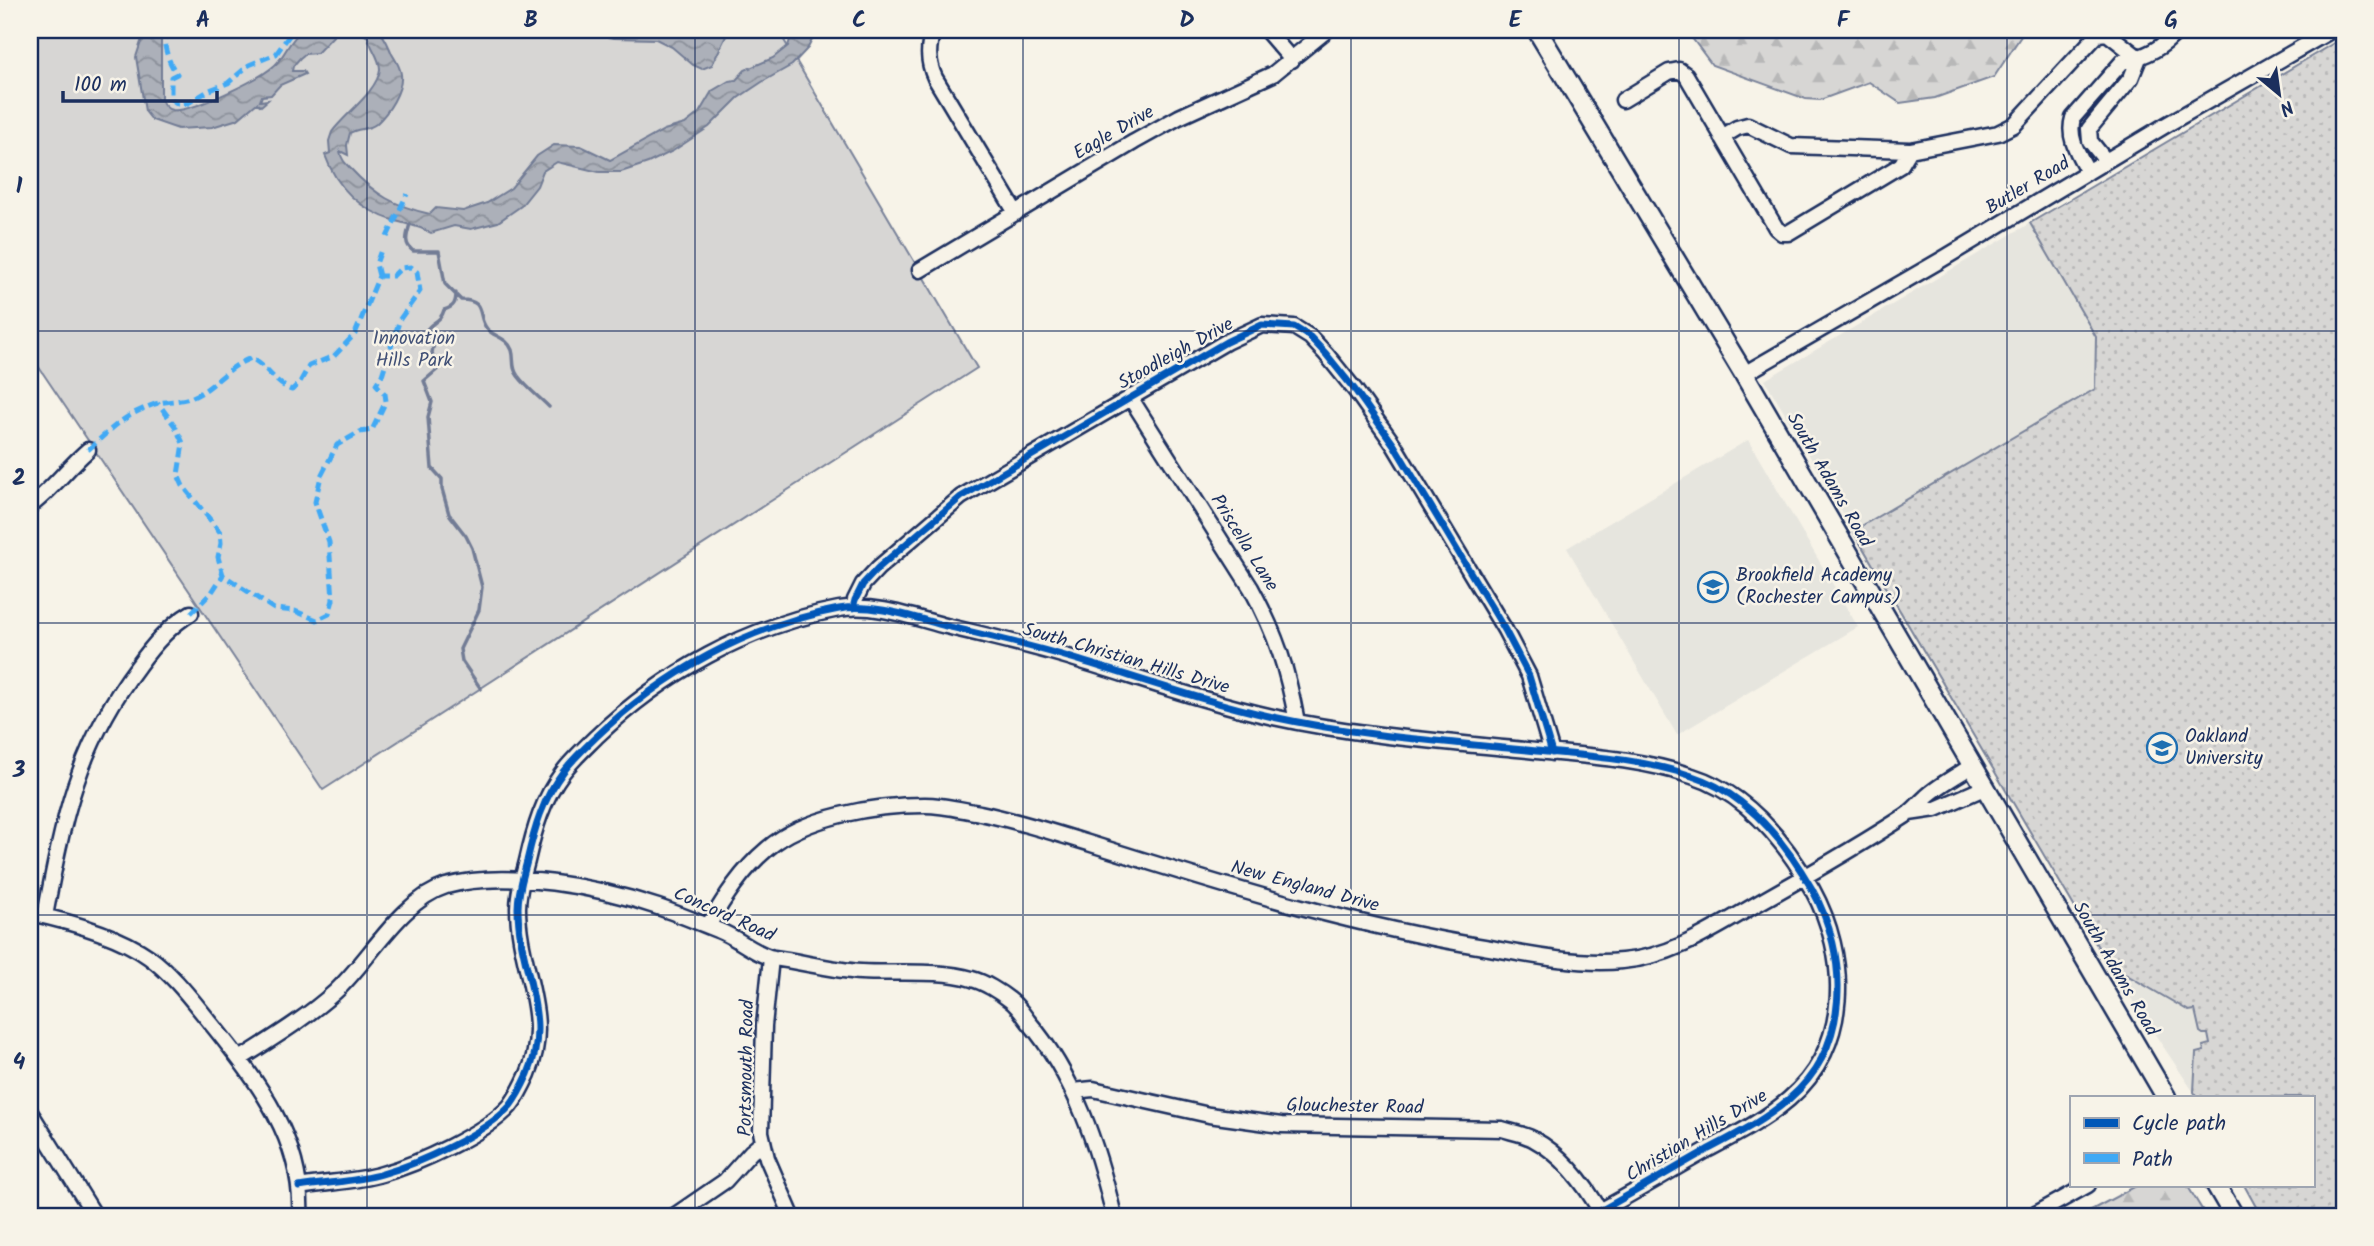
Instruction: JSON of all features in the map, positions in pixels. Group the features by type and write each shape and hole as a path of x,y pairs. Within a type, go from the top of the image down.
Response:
{"main road":[{"name":"South Adams Road","path":"1537,30 1744,374 2165,1096"},
{"path":"2217,1186 2234,1216"}],"street":[{"path":"933,30 929,60 935,78 1016,213"},
{"path":"1266,30 1292,60"},
{"name":"Eagle Drive","path":"920,270 1179,117 1257,83 1292,60 1326,30"},
{"path":"2088,172 2072,137 2073,118 2123,61 2158,50 2178,30"},
{"name":"Butler Road","path":"1744,374 2332,30"},
{"path":"1722,137 1748,125 1791,146 1910,150 1998,132 2014,125 2098,34 2108,33 2139,58"},
{"path":"2106,161 2090,141 2089,129 2131,78 2139,58"},
{"path":"1623,100 1669,72 1679,70 1686,75 1776,228 1782,233 1788,233 1901,165 1910,150"},
{"name":"Stoodleigh Drive","path":"853,608 863,584 878,568 961,498 1226,342 1262,325 1294,327 1310,337 1326,354 1394,445 1505,630 1529,676 1552,752"},
{"name":"Priscella Lane","path":"1130,397 1267,617 1289,678 1297,722"},
{"path":"31,501 45,494 88,450"},
{"name":"South Christian Hills Drive","path":"299,1187 348,1181 397,1169 470,1136 508,1107 524,1083 535,1057 539,1032 535,1000 520,939 518,906 521,880 537,821 562,772 630,708 693,663 762,631 847,607 877,610 1067,656 1251,712 1297,722 1364,734 1609,758 1663,767 1722,787 1745,803 1773,833 1805,877"},
{"path":"45,916 61,831 88,747 122,687 152,647 177,621 191,613"},
{"name":"New England Drive","path":"708,926 731,888 748,869 767,848 793,831 867,810 930,805 1017,821 1273,901 1367,925 1512,952 1587,961 1626,961 1657,954 1692,941 1805,877 1909,813 1927,795 1972,766"},
{"name":"New England Drive","path":"1909,813 1936,809 1984,788"},
{"name":"Christian Hills Drive","path":"1598,1215 1760,1121 1791,1098 1813,1073 1827,1051 1839,1000 1837,961 1828,926 1805,877"},
{"name":"Concord Road","path":"240,1059 310,1014 406,913 422,899 444,887 468,882 521,880 614,894 660,907 726,933 771,958 792,959 817,966 859,972 947,975 972,979 1012,1001 1052,1053 1073,1091 1099,1157 1115,1216"},
{"path":"30,913 94,931 148,957 194,1001 240,1059 276,1114 290,1146 299,1187 300,1216"},
{"name":"Portsmouth Road","path":"771,958 763,1052 761,1132 767,1158 792,1216"},
{"name":"Glouchester Road","path":"1073,1091 1093,1090 1209,1115 1281,1125 1502,1129 1533,1139 1556,1155 1586,1190 1598,1215"},
{"path":"30,1112 95,1216"},
{"path":"674,1216 725,1181 763,1142"},
{"path":"2032,1216 2086,1186"}],"shaded area":[{"name":"Oakland University","path":"2344,37 2344,1216 2261,1216 2245,1186 2314,1186 2314,1096 2196,1096 2108,964 1765,380"},
{"name":"Brookfield Academy (Rochester Campus)","path":"1748,440 1858,627 1677,735 1567,548"}],"green space":[{"name":"Innovation Hills Park","path":"30,30 778,30 977,368 323,790 30,354"},
{"path":"1686,30 2025,30 1994,77 1935,98 1900,103 1869,82 1820,100 1806,99 1712,65"},
{"name":"Oakland University","path":"2344,37 2344,1216 2261,1216 2245,1186 2314,1186 2314,1096 2196,1096 2194,1092 2196,1053 2204,1051 2203,1046 2210,1044 2208,1034 2200,1032 2195,1010 2189,1011 2108,964 1853,531 2095,389 2096,337 2030,223"},
{"path":"2136,1186 2188,1186 2206,1216 2080,1216"}],"water":[{"path":"320,28 356,30 336,33 317,53 305,54 293,66 292,71 303,71 305,74 280,85 271,95 262,96 260,101 268,100 261,106 257,103 238,119 212,127 178,129 152,120 145,111 136,57 144,33 161,30 161,99 168,109 181,110 225,94 267,71 302,31"},
{"path":"357,30 378,30 381,33 399,66 401,81 394,101 385,114 373,126 350,133 348,155 340,151 341,156 377,193 406,207 430,214 436,208 463,211 487,203 511,188 537,156 554,145 581,146 610,160 664,130 685,124 699,113 712,91 736,80 745,70 773,58 788,46 793,30 817,30 808,48 792,65 738,98 709,127 673,151 621,172 599,172 557,162 543,171 537,186 521,206 498,222 471,229 454,226 431,233 382,216 351,197 336,178 325,155 330,153 329,141 332,132 367,94 378,77 380,65 377,57 368,37"},
{"path":"575,30 687,30 697,34 707,30 729,30 712,65 702,69 656,39 614,38 578,33"}],"waterway":[{"path":"410,224 407,239 410,248 413,251 439,251 445,284 461,300 478,306 487,329 510,346 518,376 549,407"},
{"path":"456,293 454,304 444,310 441,317 426,331 434,342 432,353 438,369 424,381 432,402 428,417 432,468 442,479 449,514 472,548 482,587 479,610 460,649 462,661 481,689"}],"marked path":[{"path":"166,30 164,41 171,65 177,74 171,77 171,99 178,104 188,103 228,83 249,65 276,54 293,30"},
{"path":"387,237 407,194"},
{"path":"379,276 376,264 381,250"},
{"path":"88,450 118,423 135,413 155,404 160,403 187,399 197,395 235,366 251,358 286,388 292,390 309,366 334,356 355,334 379,276 393,276 401,268 411,267 417,272 420,291 400,319 382,375 376,384 385,394 386,401 372,430 360,432 337,445 321,476 315,502 329,542 333,600 329,614 317,620 295,611 274,609 223,575 218,557 220,532 183,486 178,475 183,443 175,426 158,403"},
{"path":"191,613 212,592 223,575"}],"cycle path":[{"path":"853,608 863,584 878,568 961,497 1226,342 1262,325 1294,327 1310,337 1326,354 1394,445 1505,630 1529,676 1552,753"},
{"path":"299,1187 372,1177 414,1163 485,1127 515,1099 535,1053 537,1032 536,1012 519,930 520,890 545,803 556,782 579,754 649,692 708,655 772,627 805,617 839,609 866,608 893,612 1027,645 1223,704 1305,724 1404,738 1595,757 1673,770 1712,784 1746,806 1776,836 1801,871 1824,915 1833,943 1838,999 1833,1027 1824,1053 1809,1078 1770,1114 1591,1216"}],"place":[{"name":"Brookfield Academy (Rochester Campus)","path":"1713,587"},
{"name":"Oakland University","path":"2162,748"}]}
